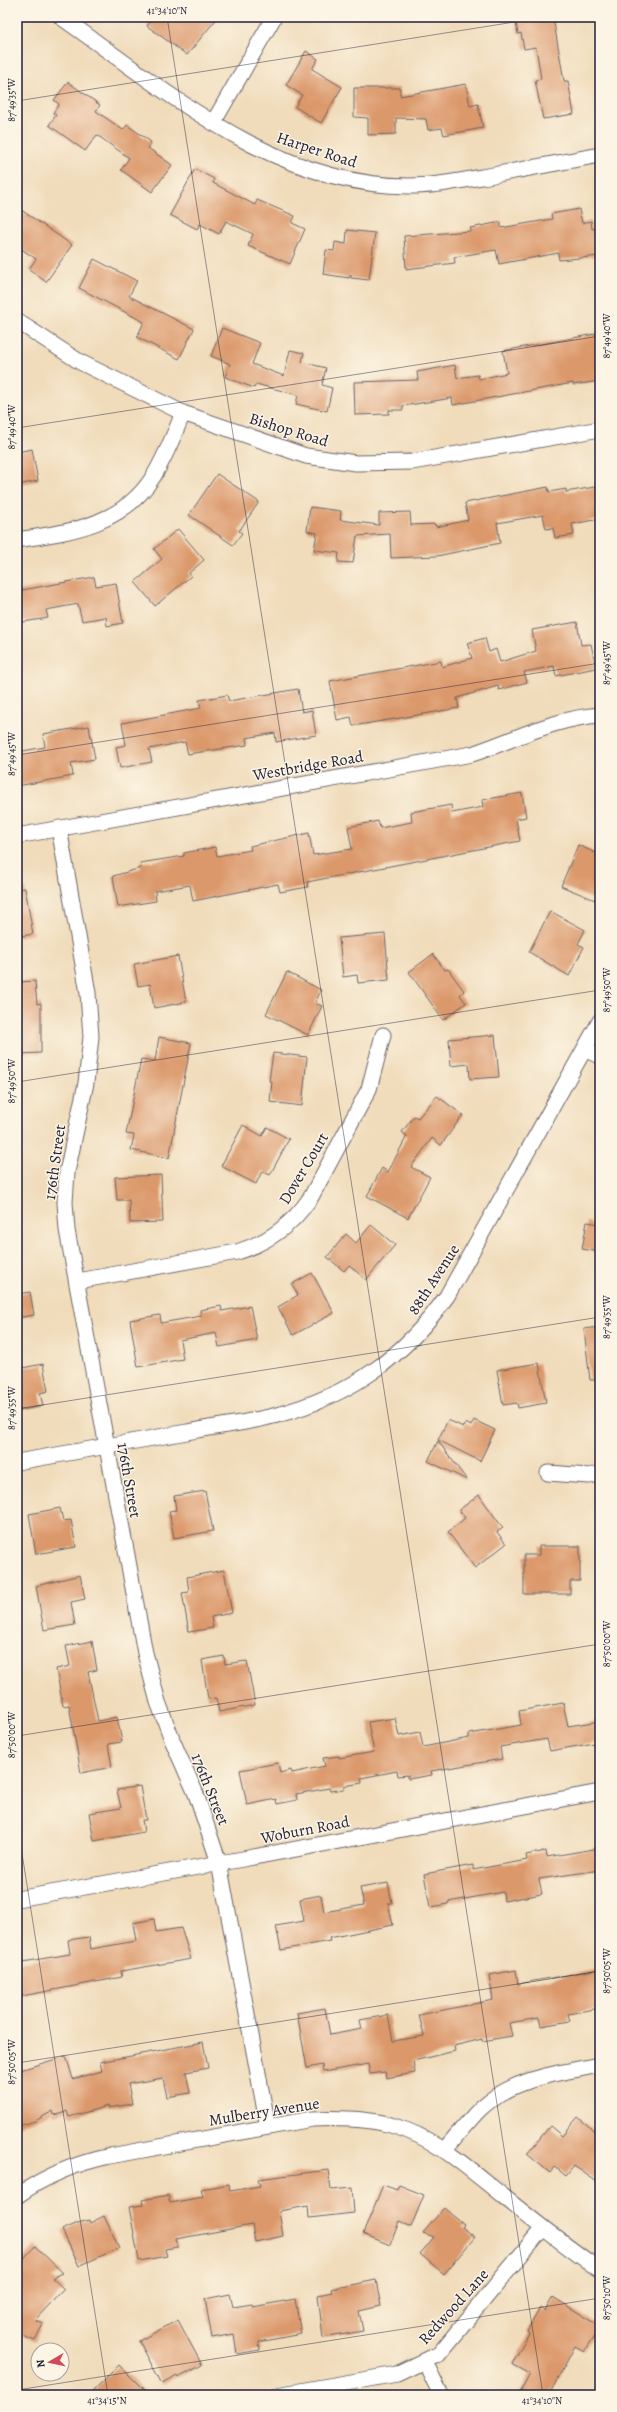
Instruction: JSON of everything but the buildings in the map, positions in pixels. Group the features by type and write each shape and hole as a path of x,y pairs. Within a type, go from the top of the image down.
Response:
{"street":[{"name":"Harper Road","path":"61,17 213,123 281,158 312,170 359,181 396,186 453,182 600,155"},
{"path":"213,123 274,17"},
{"name":"Bishop Road","path":"17,321 80,362 183,413 306,456 356,463 412,462 600,429"},
{"path":"17,540 78,530 98,524 130,505 153,477 183,413"},
{"name":"Westbridge Road","path":"17,836 472,754 547,726 567,720 600,714"},
{"name":"176th Street","path":"59,828 88,993 90,1019 90,1056 86,1084 71,1146 65,1202 67,1230 78,1281 106,1447 150,1677 173,1742 196,1794 219,1863 268,2127"},
{"name":"88th Avenue","path":"17,1462 277,1415 332,1396 366,1377 403,1350 428,1322 447,1296 586,1050 600,1021"},
{"name":"Dover Court","path":"78,1281 237,1252 261,1243 282,1230 302,1210 311,1197 368,1089 383,1035"},
{"path":"586,1050 600,1056"},
{"path":"548,1473 589,1476 600,1474"},
{"name":"Woburn Road","path":"17,1898 219,1863 600,1792"},
{"path":"445,2149 482,2108 520,2084 539,2077 600,2065"},
{"name":"Mulberry Avenue","path":"17,2196 54,2174 94,2160 312,2119 332,2118 358,2121 394,2126 445,2149 543,2228 600,2270"},
{"name":"Redwood Lane","path":"277,2395 396,2374 425,2362 439,2354 543,2228"},
{"path":"425,2362 440,2395"}]}
